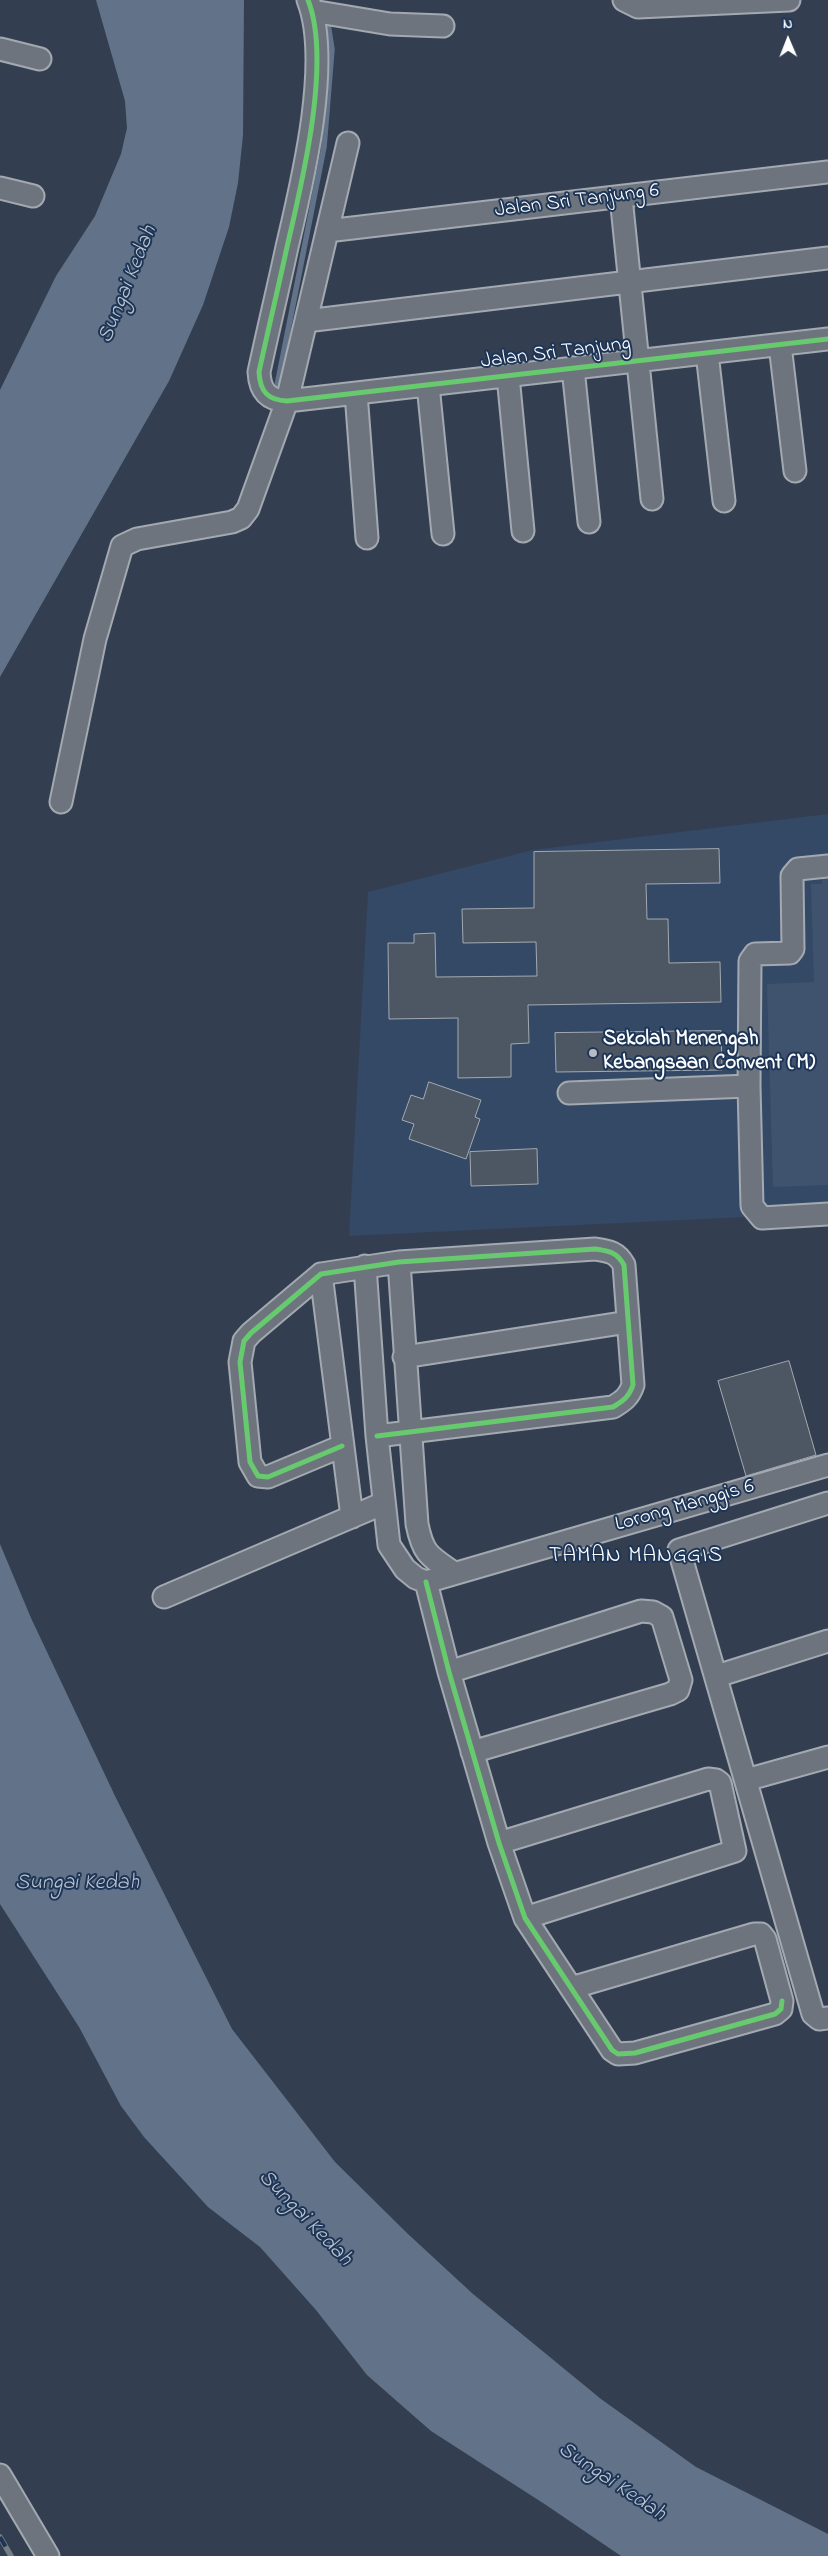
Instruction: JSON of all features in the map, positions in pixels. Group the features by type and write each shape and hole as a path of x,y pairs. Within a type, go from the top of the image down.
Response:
{"street":[{"path":"625,1 638,7 789,0"},
{"path":"287,401 269,398 262,391 259,372 301,187 313,115 318,10 390,24 443,26"},
{"path":"0,49 40,59"},
{"path":"61,802 95,639 122,546 137,540 217,526 241,518 248,509 287,401 348,143"},
{"name":"Jalan Sri Tanjung 6","path":"327,231 828,172"},
{"path":"0,188 33,196"},
{"path":"621,197 652,499"},
{"path":"306,321 828,258"},
{"name":"Jalan Sri Tanjung","path":"287,401 828,339"},
{"path":"780,345 794,471"},
{"path":"707,353 724,501"},
{"path":"573,368 589,522"},
{"path":"508,376 523,531"},
{"path":"428,385 443,534"},
{"path":"356,393 367,538"},
{"path":"828,866 798,869 792,876 793,949 790,954 755,954 750,961 749,1086 752,1206 755,1212 762,1218 828,1214"},
{"path":"569,1093 749,1086"},
{"path":"342,1446 268,1477 258,1476 250,1462 240,1362 244,1341 321,1274 399,1262 595,1249 609,1251 620,1256 624,1265 633,1385 630,1394 613,1407 410,1434 377,1436"},
{"path":"399,1262 416,1524 422,1546 433,1559 454,1573"},
{"path":"365,1266 377,1436 384,1503 392,1552 405,1569 416,1578 426,1582 472,1752 525,1918 571,1988 612,2050 625,2054 775,2014 781,2009 782,2001 765,1939 761,1934 754,1934 571,1988"},
{"path":"321,1274 352,1517"},
{"path":"404,1356 628,1322"},
{"name":"Lorong Manggis 6","path":"426,1582 828,1465"},
{"path":"164,1597 384,1503"},
{"path":"828,1503 679,1550 717,1676 813,2014 819,2019 828,2018"},
{"path":"449,1672 641,1611 653,1612 662,1617 682,1680 678,1690 670,1694 472,1752"},
{"path":"717,1676 828,1642"},
{"path":"746,1780 828,1757"},
{"path":"500,1843 708,1779 716,1780 720,1783 736,1851 525,1918"},
{"path":"0,2475 48,2556"}],"shaded area":[{"name":"Sekolah Menengah Kebangsaan Convent (M)","path":"828,814 828,1213 349,1236 368,892 533,850"},
{"path":"822,873 828,873 828,1185 773,1187 767,984 814,982 811,884 822,884"}],"water":[{"name":"Sungai Kedah","path":"96,0 244,0 243,135 238,183 229,227 203,305 169,381 0,677 0,390 56,276 95,216 121,154 127,128 125,101"},
{"name":"Sungai Kedah","path":"0,1544 31,1618 115,1796 232,2029 335,2162 408,2234 473,2294 601,2399 696,2467 828,2534 828,2556 621,2556 431,2431 367,2375 316,2310 260,2247 208,2207 144,2137 121,2106 79,2027 0,1904"}],"building":[{"path":"719,849 720,883 646,884 647,919 668,919 669,963 720,962 721,1002 528,1005 529,1043 511,1044 511,1077 458,1078 458,1018 389,1019 388,943 414,943 414,934 435,933 436,977 537,976 536,942 463,943 462,909 534,908 534,852"},
{"path":"721,1031 722,1070 556,1072 555,1033"},
{"path":"429,1082 481,1100 475,1117 480,1119 466,1159 409,1139 414,1124 402,1120 411,1095 423,1099"},
{"path":"537,1149 538,1184 471,1186 470,1152"},
{"path":"789,1361 816,1455 746,1476 718,1381"}],"waterway":[{"path":"277,386 324,147 332,49 327,18"}],"railway":[{"path":"0,2537 11,2556"}],"cycle path":[{"path":"308,0 315,26 317,55 316,88 307,157 259,372 263,390 270,397 287,401 828,339"},
{"path":"342,1446 268,1477 258,1476 250,1462 240,1362 244,1341 321,1274 399,1262 595,1249 612,1253 624,1265 633,1385 628,1396 620,1403 613,1407 377,1436"},
{"path":"426,1582 449,1672 499,1843 525,1918 612,2050 618,2054 635,2053 775,2014 781,2009 782,2001"}],"place":[{"name":"Sekolah Menengah Kebangsaan Convent (M)","path":"593,1053"}],"district":[{"name":"TAMAN MANGGIS","path":"636,1557"}]}
